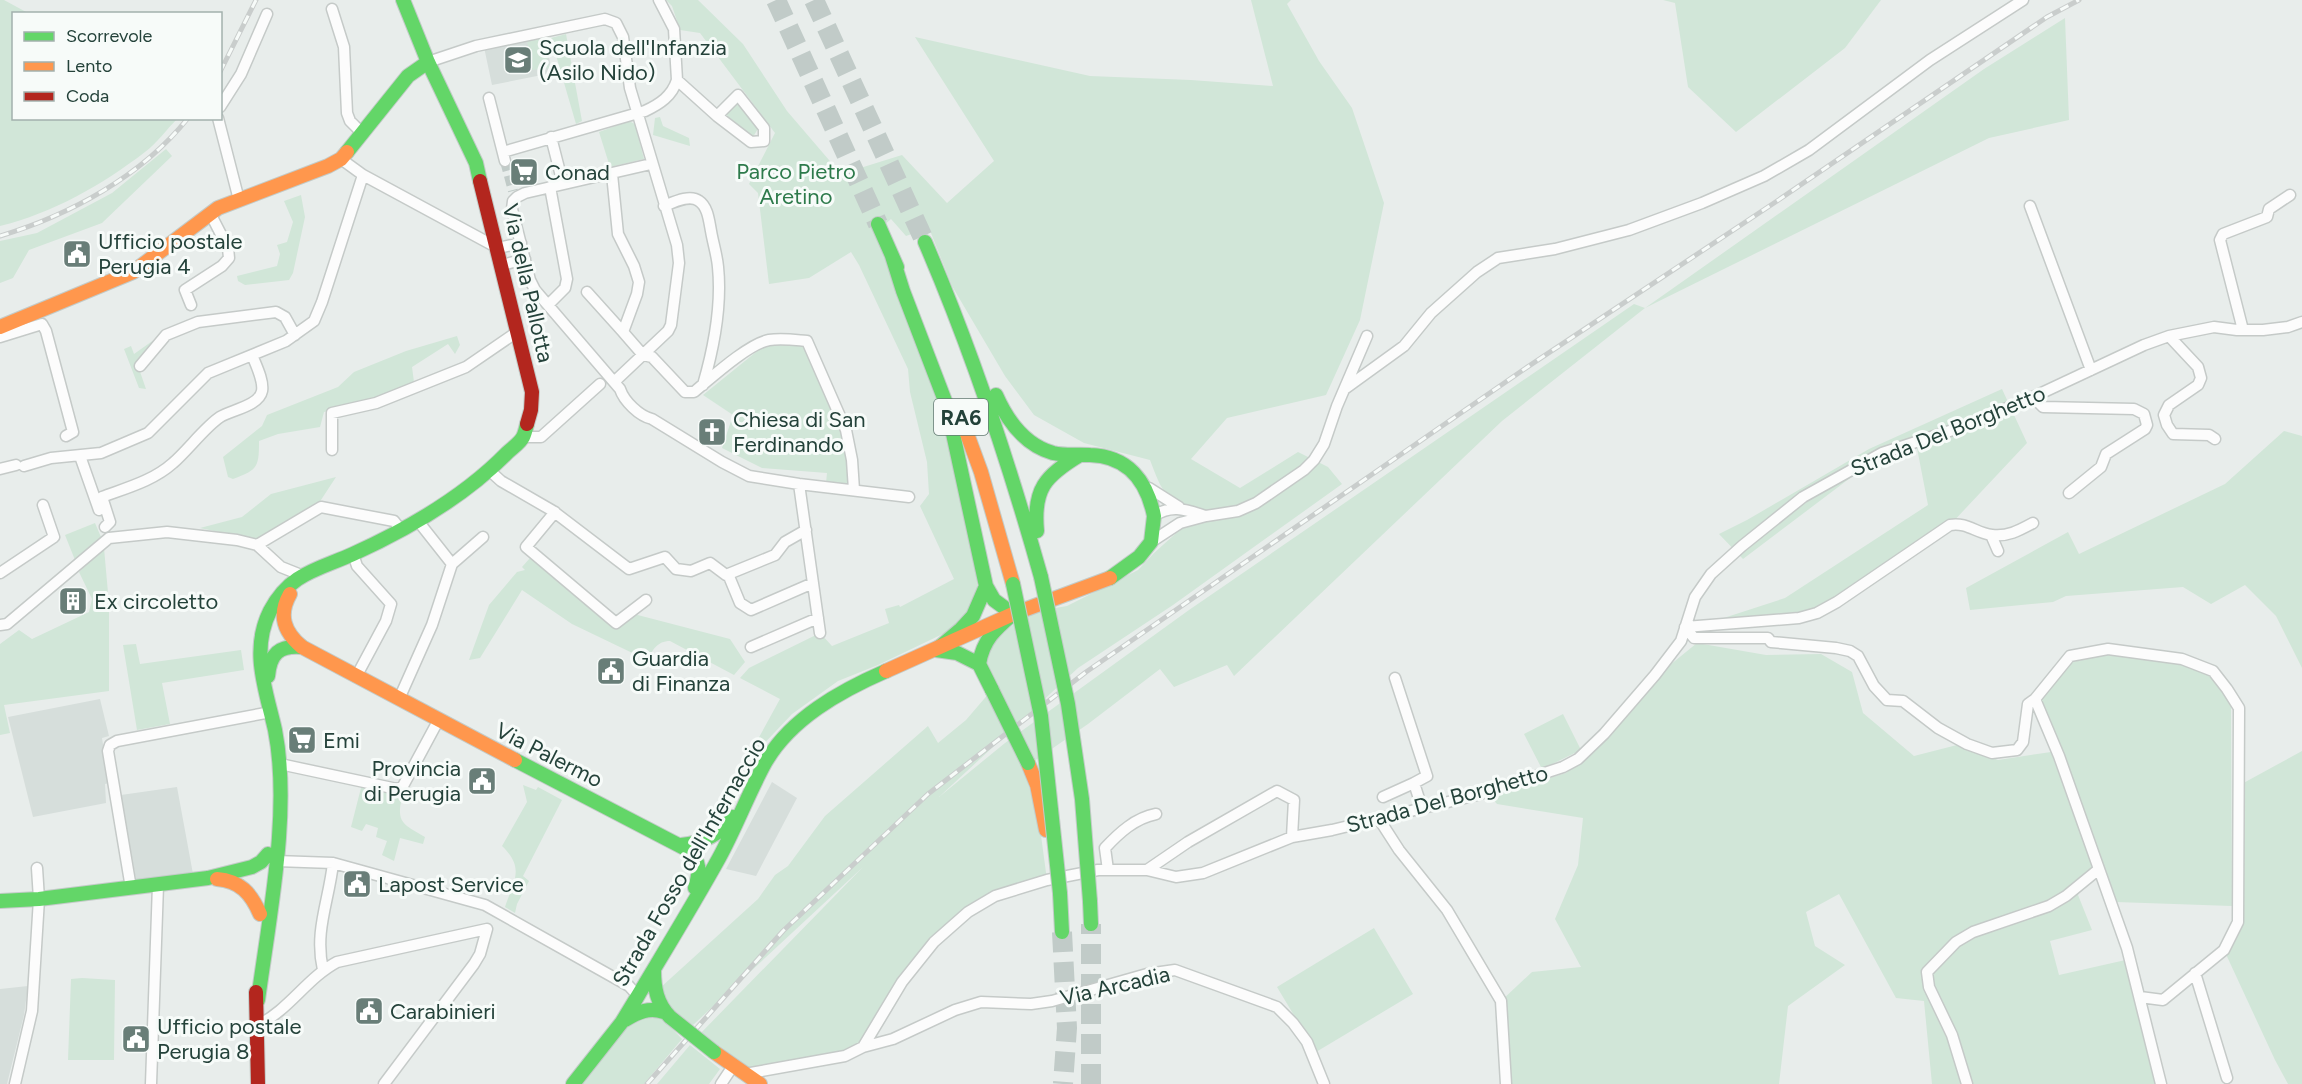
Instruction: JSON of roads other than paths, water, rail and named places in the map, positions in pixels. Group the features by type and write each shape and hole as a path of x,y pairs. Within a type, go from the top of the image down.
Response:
{"main road":[{"name":"Via della Pallotta","path":"272,857 277,840 280,764 271,712 261,673 259,649 262,631 270,611 283,591 301,575 331,561 349,556 418,521 490,471 522,437 530,418 532,392 476,163 428,62 403,0"},
{"path":"0,327 133,272 210,213 341,159 408,76 428,62"},
{"name":"RA6","path":"878,224 931,342 968,435 998,526 1033,671 1041,716 1062,932"},
{"name":"RA6","path":"925,242 950,298 976,366 1045,575 1082,799 1091,924"},
{"path":"892,256 947,406 986,586 994,600 1013,614 989,634 980,652 979,664 1037,785 1060,900"},
{"path":"950,298 970,330 1001,408 1010,421 1022,434 1053,453 1112,457 1124,463 1145,485 1152,503 1154,516 1151,542"},
{"path":"1045,575 1034,510 1038,493 1055,471 1080,455"},
{"name":"Strada Fosso dell'Infernaccio","path":"573,1084 622,1022 654,970 720,856 752,788 778,744 815,709 865,680 1013,614 1112,577 1139,557 1151,542"},
{"path":"302,647 286,628 282,608 296,587 349,556"},
{"path":"936,650 974,616 986,586"},
{"path":"267,694 269,659 280,649 291,645 302,647"},
{"name":"Via Palermo","path":"302,647 438,721 681,845"},
{"path":"936,650 957,653 979,664"},
{"path":"681,845 702,842 716,835 730,822 752,788"},
{"path":"681,845 695,855 700,867 692,904"},
{"path":"0,901 39,899 208,878 252,867 272,857"},
{"path":"258,1000 255,984 255,957 260,914 272,857"},
{"path":"258,1084 258,1000 272,857"},
{"path":"208,878 228,879 242,885 254,898 260,914"},
{"path":"654,970 654,989 667,1014"},
{"path":"622,1022 645,1010 657,1009 667,1014 714,1052 760,1084"}],"street":[{"path":"489,98 504,156 551,137 655,106 666,99 678,80 674,29 659,0"},
{"path":"1346,388 1404,346 1431,313 1477,272 1498,258 1555,249 1629,230 1702,203 1764,176 1809,150 1930,60 2022,0"},
{"path":"332,9 344,47 347,113 350,121 363,134"},
{"path":"222,104 241,74 267,14"},
{"path":"428,62 476,46 605,19 616,23 623,37 630,88 679,254 671,325 664,336 643,355 617,386"},
{"path":"678,80 717,116 751,142 764,141 764,128 738,95 717,116"},
{"path":"219,120 239,200"},
{"path":"551,137 562,184"},
{"path":"341,159 363,175 498,248 521,243"},
{"path":"651,164 515,194 512,209 532,285 617,386 627,391 649,412 652,419 749,476 909,497"},
{"path":"612,174 618,234 634,266 639,282 623,333"},
{"path":"0,469 51,458 101,453 148,433 208,374 295,335 314,321 363,175"},
{"path":"548,305 565,288 567,279 550,187"},
{"path":"2243,330 2220,240 2223,234 2266,217 2269,209 2290,195"},
{"path":"664,206 695,199 704,206 709,220 718,267 718,299 714,341 703,385"},
{"path":"2030,206 2091,370"},
{"path":"191,305 185,290 222,266 229,258 228,248 210,213"},
{"path":"502,265 525,259"},
{"path":"586,292 643,355 652,357 685,392 694,392 753,346 766,340 807,341 846,430 852,460 854,490"},
{"path":"141,366 166,335 198,322 276,312 285,317 295,335"},
{"name":"Strada Del Borghetto","path":"863,1047 873,1035 902,982 933,942 968,912 995,896 1047,880 1108,870 1147,870 1176,877 1203,873 1292,837 1422,808 1499,788 1563,767 1578,759 1604,734 1655,675 1681,641 1695,597 1711,574 1803,497 1882,453 1962,428 2144,345 2169,336 2214,327 2243,330 2288,327 2302,322"},
{"path":"0,336 42,324 46,331 73,432 66,436"},
{"path":"332,450 332,413 376,403 466,366 517,332"},
{"name":"Strada Fosso dell'Infernaccio","path":"1151,542 1180,523 1206,516 1220,516 1256,503 1304,470 1324,444 1367,336"},
{"path":"2169,336 2198,367 2201,378 2198,385 2169,405 2164,415 2167,425 2173,434 2210,435 2215,439"},
{"path":"105,527 110,522 102,497 160,473 172,465 219,418 256,400 262,393 262,385 252,355"},
{"path":"522,437 541,436 600,384"},
{"path":"2033,397 2043,407 2134,409 2145,414 2147,425 2145,429 2106,454 2101,467 2069,493"},
{"path":"80,456 109,538"},
{"path":"490,471 501,481 555,512 629,569 665,557 676,569 691,571 710,563 728,574 740,603 751,610 813,583"},
{"path":"799,484 820,633"},
{"name":"Strada Fosso dell'Infernaccio","path":"1145,485 1179,507 1206,516"},
{"path":"0,573 54,537 43,505"},
{"path":"257,545 321,507 394,521 401,530"},
{"path":"1154,516 1168,509 1179,507"},
{"path":"555,512 526,547 616,623 646,600"},
{"path":"1154,516 1168,522 1180,523"},
{"path":"418,521 452,564"},
{"path":"1685,627 1799,618 1817,613 1837,602 1950,525 1961,523 1991,535 2012,534 2034,523"},
{"path":"728,574 775,555 785,542 806,530"},
{"path":"2,627 109,538 167,532 237,540 257,545 281,567 301,575"},
{"path":"1991,535 1998,551"},
{"path":"399,699 432,624 452,564 483,537"},
{"path":"349,556 391,604 386,621 356,677"},
{"path":"276,561 283,582 283,591"},
{"path":"751,647 818,618"},
{"path":"1685,627 1694,638 1768,638 1771,642 1850,651 1858,656 1874,686 1887,700 1903,701 1938,728 1967,744 1992,753 2017,750 2023,742 2028,704 2035,699 2070,656 2108,649 2182,659 2213,671 2239,708 2238,922 2224,950 2163,1000 2140,997"},
{"path":"1383,796 1427,776 1395,678"},
{"path":"2035,699 2127,948 2161,1084"},
{"path":"131,888 108,751 110,745 117,741 271,712"},
{"path":"280,764 397,789 404,786 438,721"},
{"path":"1414,783 1422,808"},
{"path":"1147,870 1188,842 1277,791 1294,800 1292,837"},
{"path":"1108,870 1105,848 1120,832 1156,814"},
{"path":"1379,819 1399,850 1447,910 1502,1001 1506,1084"},
{"path":"272,857 333,863 494,909 629,986 638,996"},
{"path":"323,970 319,936 330,889 333,863"},
{"path":"15,1084 33,1011 39,899 37,868"},
{"path":"1967,1084 1952,1035 1929,987 1927,972 1956,942 1973,932 2049,906 2066,896 2099,869"},
{"path":"151,1084 158,885"},
{"path":"384,1084 474,964 480,954 494,909"},
{"path":"258,1025 270,1019 323,970 348,958 487,929"},
{"name":"Via Arcadia","path":"863,1047 893,1039 955,1010 981,1002 1031,1004 1052,1001 1147,974 1175,970 1244,993 1277,1007 1307,1042 1324,1084"},
{"path":"2195,974 2227,1078"},
{"path":"721,1084 739,1070 845,1056 863,1047"}],"tunnel":[{"path":"776,0 878,224"},
{"path":"814,0 925,242"},
{"path":"505,161 513,191"},
{"path":"1091,924 1091,1084"},
{"path":"1062,932 1067,1028 1063,1084"}],"railway":[{"path":"222,68 256,0"},
{"path":"647,1084 783,931 928,794 1086,672 1523,370 2047,17 2079,0"},
{"path":"0,236 52,217 103,191 149,158 186,120"}],"place":[{"name":"Scuola dell'Infanzia (Asilo Nido)","path":"518,60"},
{"name":"Conad","path":"524,172"},
{"name":"Ufficio postale Perugia 4","path":"77,254"},
{"name":"Chiesa di San Ferdinando","path":"712,432"},
{"name":"Ex circoletto","path":"73,601"},
{"name":"Guardia di Finanza","path":"611,671"},
{"name":"Emi","path":"302,740"},
{"name":"Provincia di Perugia","path":"482,781"},
{"name":"Lapost Service","path":"357,884"},
{"name":"Carabinieri","path":"369,1011"},
{"name":"Ufficio postale Perugia 8","path":"136,1039"}],"park label":[{"name":"Parco Pietro Aretino","path":"796,184"}]}
